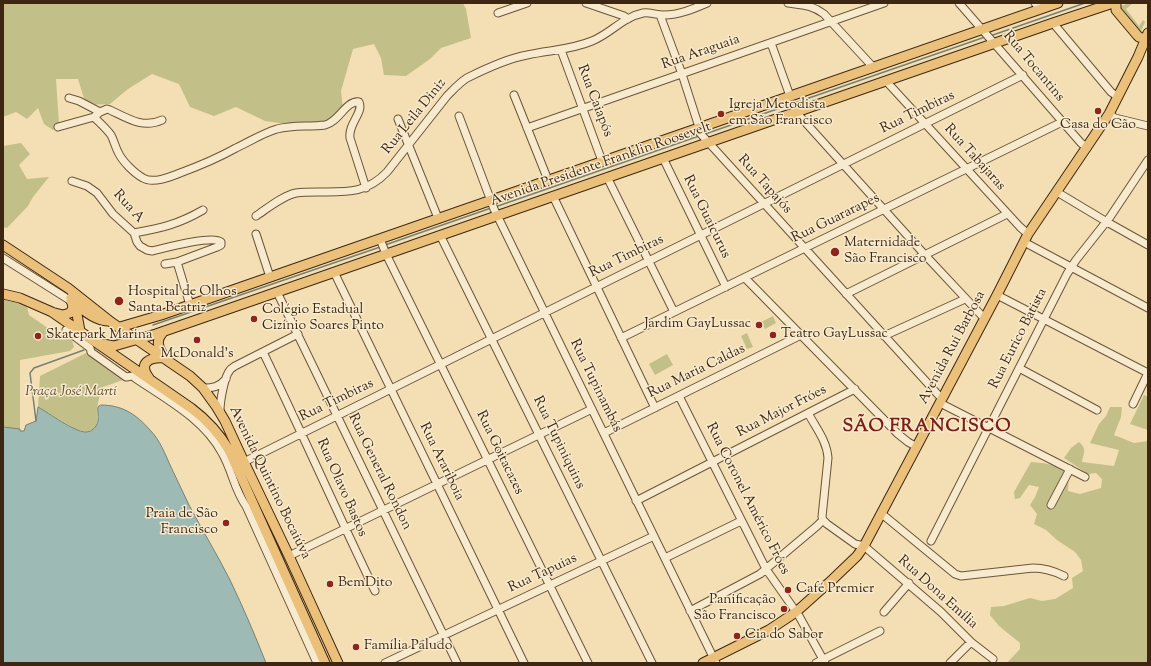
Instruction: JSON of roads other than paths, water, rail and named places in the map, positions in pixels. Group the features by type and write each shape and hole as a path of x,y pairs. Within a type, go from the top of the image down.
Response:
{"main road":[{"name":"Avenida Presidente Franklin Roosevelt","path":"120,327 190,305 270,277 383,246 440,235 548,180 602,161 796,112 886,81 989,36 1038,6 1058,3"},
{"name":"Avenida Presidente Franklin Roosevelt","path":"97,343 114,346 138,340 334,272 438,218 553,196 663,158 703,135 790,96 873,67 989,36 1053,23 1113,3"},
{"path":"1116,3 1116,10 1137,35 1139,37 1147,37"},
{"name":"Avenida Rui Barbosa","path":"703,663 715,660 769,630 796,612 852,561 864,546 1026,238 1109,114 1147,37"},
{"name":"Avenida Quintino Bocaiúva","path":"3,245 68,288 111,322 190,376 203,388 220,411 225,421 338,663"},
{"path":"68,288 80,331"},
{"path":"3,294 20,298 52,312 63,315 71,312 73,302"},
{"path":"73,302 99,320 111,322"},
{"name":"Avenida Quintino Bocaiúva","path":"52,312 197,412 223,440 325,663"},
{"path":"142,321 139,323 138,327 146,334 160,332 158,342 164,358 150,359 146,363 145,373 151,380"}],"street":[{"path":"498,13 527,3"},
{"path":"586,3 624,16 628,19"},
{"path":"660,15 671,15 685,12 707,3"},
{"path":"788,3 808,5 816,8 824,14 873,67"},
{"name":"Rua Araguaia","path":"527,128 884,3"},
{"name":"Rua Tocantins","path":"959,3 1023,75 1062,122 1087,148"},
{"name":"Rua Leila Diniz","path":"259,214 285,198 297,193 358,190 366,188 380,179 447,96 456,86 467,78 526,55 561,50 592,41 628,19 644,13 660,15"},
{"name":"Rua Tapajós","path":"660,15 703,135 941,401"},
{"path":"1053,23 1111,92 1118,97"},
{"path":"771,43 790,96"},
{"name":"Rua Caiapós","path":"561,50 602,161"},
{"name":"Rua Timbiras","path":"244,462 1023,75"},
{"name":"Rua Tabajaras","path":"886,81 1020,228 1026,238 1071,267 1148,308"},
{"path":"514,94 548,180"},
{"path":"68,98 79,101 97,115 110,134 122,159 141,177 152,181 190,170 255,138 278,129 294,126 329,124 350,104 359,102 361,107 349,132 366,188"},
{"path":"58,127 97,115 107,109 141,124 150,124 162,120"},
{"path":"796,112 965,299 984,318"},
{"path":"1109,114 1115,118 1148,126"},
{"name":"Rua Tupinambás","path":"460,116 493,207 715,660"},
{"path":"398,119 438,218"},
{"name":"Rua Guararapes","path":"621,338 1062,122"},
{"name":"Rua Guaicurus","path":"663,158 726,287"},
{"name":"Rua Eurico Batista","path":"931,541 1071,267 1106,222 1148,160"},
{"path":"607,177 674,312"},
{"name":"Rua A","path":"72,181 87,186 97,193 113,214 134,233 140,246 147,250 152,251 208,240 218,240 222,242 221,245 177,262"},
{"path":"1057,192 1106,222 1148,245"},
{"path":"553,196 655,408"},
{"path":"134,233 186,220 203,210"},
{"path":"846,294 1007,214"},
{"path":"256,234 270,277"},
{"name":"Rua Tupiniquins","path":"440,235 652,663"},
{"name":"Rua Goitacazes","path":"383,246 588,663"},
{"path":"3,258 73,302"},
{"path":"165,264 177,262 190,305"},
{"name":"Rua Arariboia","path":"334,272 524,663"},
{"path":"745,278 898,434 917,447"},
{"name":"Rua General Rondon","path":"277,292 457,663"},
{"path":"997,295 1148,373 1133,404"},
{"path":"884,336 965,299"},
{"path":"66,330 90,348 91,352 126,376 133,376 182,410 203,428 217,444 228,465 241,498 317,663"},
{"path":"220,411 220,398 230,370 298,334"},
{"name":"Rua Maria Caldas","path":"604,433 801,335"},
{"name":"Rua Olavo Bastos","path":"263,352 375,591"},
{"path":"1019,368 1097,410"},
{"path":"203,388 217,387 226,379"},
{"name":"Rua Major Fróes","path":"636,501 855,390"},
{"name":"Rua Coronel Américo Fróes","path":"679,396 766,569 796,612 821,662"},
{"path":"941,401 1085,477"},
{"path":"289,556 592,409"},
{"path":"690,611 760,574 823,520 822,517 828,458 827,449 808,413"},
{"path":"1051,505 1070,469"},
{"path":"882,514 955,574 961,576 1033,568 1048,569 1064,576"},
{"name":"Rua Dona Emília","path":"823,520 826,524 855,544 864,546 909,583 971,642 993,659"},
{"path":"665,558 741,521"},
{"name":"Rua Tapuias","path":"385,663 654,536"},
{"path":"884,612 909,583"},
{"path":"821,662 880,631"},
{"path":"950,663 971,642"}],"water":[{"path":"101,405 116,407 134,415 145,424 157,438 189,505 230,580 266,663 3,663 3,427 20,429 20,431 24,431 26,425 36,421 38,407 68,426 87,432 93,429 97,424 98,407"}],"waterway":[{"path":"990,36 1085,3"},
{"path":"705,134 985,37"},
{"path":"495,207 699,136"},
{"path":"385,245 491,208"},
{"path":"153,325 380,247"},
{"path":"115,339 124,336"},
{"path":"36,421 30,373 34,368 84,350"}],"place":[{"name":"Casa do Cão","path":"1098,111"},
{"name":"Igreja Metodista em São Francisco","path":"721,114"},
{"name":"Maternidade São Francisco","path":"835,252"},
{"name":"Hospital de Olhos Santa Beatriz","path":"119,301"},
{"name":"Colégio Estadual Cizínio Soares Pinto","path":"254,319"},
{"name":"Jardim GayLussac","path":"759,325"},
{"name":"Teatro GayLussac","path":"773,335"},
{"name":"Skatepark Marina","path":"38,336"},
{"name":"McDonald's","path":"197,340"},
{"name":"Praia de São Francisco","path":"226,523"},
{"name":"BemDito","path":"330,584"},
{"name":"Café Premier","path":"788,590"},
{"name":"Panificação São Francisco","path":"784,609"},
{"name":"Cia do Sabor","path":"737,636"},
{"name":"Família Paludo","path":"356,647"}],"district":[{"name":"SÃO FRANCISCO","path":"927,428"}],"park label":[{"name":"Praça José Martí","path":"71,393"}]}
